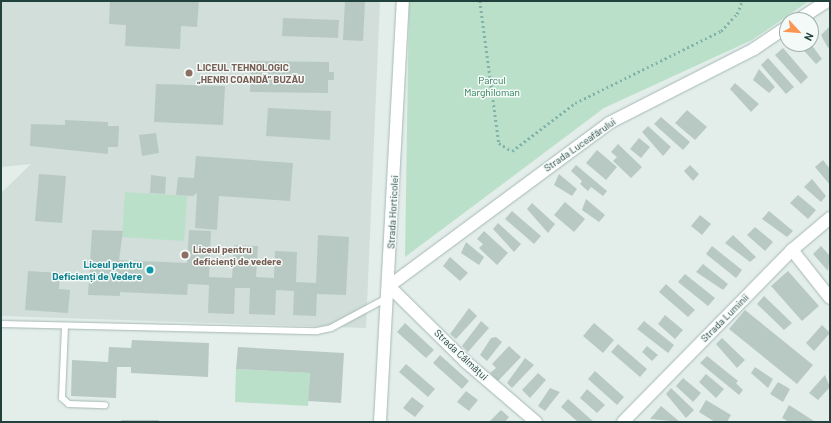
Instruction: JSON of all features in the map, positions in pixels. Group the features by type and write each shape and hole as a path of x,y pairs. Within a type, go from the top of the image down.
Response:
{"street":[{"name":"Strada Horticolei","path":"380,422 389,292 403,1"},
{"path":"810,12 827,1"},
{"name":"Strada Luceafărului","path":"389,292 609,123 754,49 779,32"},
{"name":"Strada Luminii","path":"623,422 792,250 830,218"},
{"path":"792,250 830,298"},
{"name":"Strada Călmățui","path":"389,292 466,362 536,422"}],"lane":[{"path":"1,324 317,331 331,328 389,292"},
{"path":"65,326 62,398 69,404 105,405"}],"path":[{"path":"480,1 499,144 512,151 575,103 721,30 737,14 742,1"}],"shaded area":[{"path":"1,1 380,1 366,328 1,316 1,193 31,164 1,167"}],"green space":[{"name":"Parcul Marghiloman","path":"409,1 809,1 793,12 779,12 779,22 752,40 604,108 405,257"},
{"path":"125,192 187,196 184,241 122,237"},
{"path":"236,369 310,373 308,406 235,402"}],"building":[{"path":"110,1 199,1 197,27 181,26 180,49 125,46 126,25 109,24"},
{"path":"345,1 365,1 363,41 343,40"},
{"path":"283,18 339,20 338,38 282,36"},
{"path":"829,27 830,46 828,48 821,35"},
{"path":"779,52 786,52 808,77 801,84 775,55"},
{"path":"805,52 817,52 822,59 816,64"},
{"path":"768,58 794,87 786,94 761,65"},
{"path":"251,61 329,62 329,72 334,72 334,80 328,80 328,93 250,92"},
{"path":"759,69 775,87 769,93 753,80"},
{"path":"735,83 759,104 751,112 730,89"},
{"path":"156,84 225,86 223,125 154,122"},
{"path":"268,108 331,111 330,140 266,136"},
{"path":"687,110 707,127 695,140 675,123"},
{"path":"661,117 690,142 683,150 654,124"},
{"path":"65,120 108,122 108,126 119,126 118,147 108,147 108,154 30,146 31,124 65,125"},
{"path":"648,126 671,147 663,156 642,132"},
{"path":"156,133 159,153 142,156 139,135"},
{"path":"639,138 650,147 641,158 630,149"},
{"path":"618,144 642,167 631,178 613,161 617,157 611,152"},
{"path":"597,150 617,167 606,180 586,163"},
{"path":"196,156 293,163 290,201 219,196 217,230 195,228 197,193 193,196 176,195 178,177 194,178"},
{"path":"823,160 830,169 830,185 815,167"},
{"path":"576,165 607,191 603,196 591,187 588,191 580,184 582,181 571,171"},
{"path":"690,165 699,174 693,181 684,171"},
{"path":"39,174 66,176 62,223 35,221"},
{"path":"559,174 577,189 572,196 554,185"},
{"path":"151,175 166,177 165,194 150,193"},
{"path":"812,179 826,196 821,202 804,187"},
{"path":"798,195 816,210 808,219 790,203"},
{"path":"586,199 605,215 599,222 582,210"},
{"path":"565,202 585,219 574,232 554,215"},
{"path":"532,203 555,224 548,233 527,209"},
{"path":"512,211 541,236 534,244 505,219"},
{"path":"769,211 793,231 787,237 762,219"},
{"path":"700,215 711,224 702,235 691,226"},
{"path":"498,223 521,244 514,252 493,229"},
{"path":"755,227 773,242 765,251 747,235"},
{"name":"Liceul pentru Deficienți de Vedere","path":"92,230 123,231 119,260 187,263 189,230 211,231 209,277 232,278 234,245 258,246 256,277 274,278 275,251 297,252 296,282 316,283 318,235 349,237 346,295 317,294 316,316 293,315 294,291 276,290 275,315 249,314 250,288 235,288 234,314 208,313 209,285 188,284 187,295 120,292 120,296 88,295"},
{"path":"484,231 508,253 497,265 479,248 483,244 477,239"},
{"path":"733,235 756,257 750,262 725,243"},
{"path":"466,242 484,257 479,265 461,253"},
{"path":"712,246 742,270 736,278 706,254"},
{"path":"821,246 830,256 828,271 813,254"},
{"path":"450,257 468,273 460,281 443,266"},
{"path":"703,264 728,284 723,290 696,272"},
{"path":"28,271 60,273 59,289 70,290 68,313 25,310"},
{"path":"788,271 819,306 802,321 771,286"},
{"path":"685,274 715,298 708,306 678,282"},
{"path":"666,284 695,310 688,317 659,292"},
{"path":"764,296 792,323 784,330 757,304"},
{"path":"469,308 477,316 456,339 450,334"},
{"path":"745,310 813,365 797,384 729,329"},
{"path":"665,315 683,330 675,339 658,324"},
{"path":"481,321 489,328 468,352 462,346"},
{"path":"644,321 674,345 668,353 637,329"},
{"path":"405,323 434,350 426,358 397,332"},
{"path":"594,323 614,340 603,353 583,336"},
{"path":"822,325 830,333 814,351 806,343"},
{"path":"496,337 502,342 487,361 480,355 491,338"},
{"path":"722,338 745,360 737,368 716,344"},
{"path":"132,340 209,343 208,377 131,373 131,367 117,367 116,398 71,396 72,360 108,362 109,347 131,348"},
{"path":"618,344 647,369 640,377 611,352"},
{"path":"509,346 521,357 498,381 490,373 496,368 492,364"},
{"path":"647,346 658,355 652,361 642,352"},
{"path":"238,347 344,353 341,403 308,401 310,373 236,369"},
{"path":"440,355 469,381 462,389 433,363"},
{"path":"707,356 738,381 736,383 743,390 739,395 700,363"},
{"path":"525,358 534,365 512,388 507,383"},
{"path":"406,364 435,389 428,397 399,372"},
{"path":"755,367 773,379 768,388 751,373"},
{"path":"595,371 624,397 617,405 588,379"},
{"path":"538,373 546,380 530,398 522,390"},
{"path":"706,374 724,389 716,398 699,382"},
{"path":"825,375 830,387 818,400 809,393"},
{"path":"683,378 701,393 693,402 676,386"},
{"path":"778,382 790,389 783,402 770,394"},
{"path":"550,388 560,392 545,411 538,406"},
{"path":"671,388 694,410 686,418 666,394"},
{"path":"587,389 605,405 597,413 580,398"},
{"path":"466,391 478,400 469,411 457,402"},
{"path":"412,397 424,406 415,417 403,408"},
{"path":"568,399 594,422 578,422 561,407"},
{"path":"706,400 731,415 727,422 715,422 699,412"},
{"path":"789,405 814,422 789,422 782,418"},
{"path":"661,406 680,422 650,419"},
{"path":"501,410 509,417 505,422 489,422"},
{"path":"121,420 159,420 159,422 121,422"}],"place":[{"name":"LICEUL TEHNOLOGIC „HENRI COANDĂ” BUZĂU","path":"189,73"},
{"name":"Liceul pentru deficienți de vedere","path":"185,255"},
{"name":"Liceul pentru Deficienți de Vedere","path":"150,270"}]}
